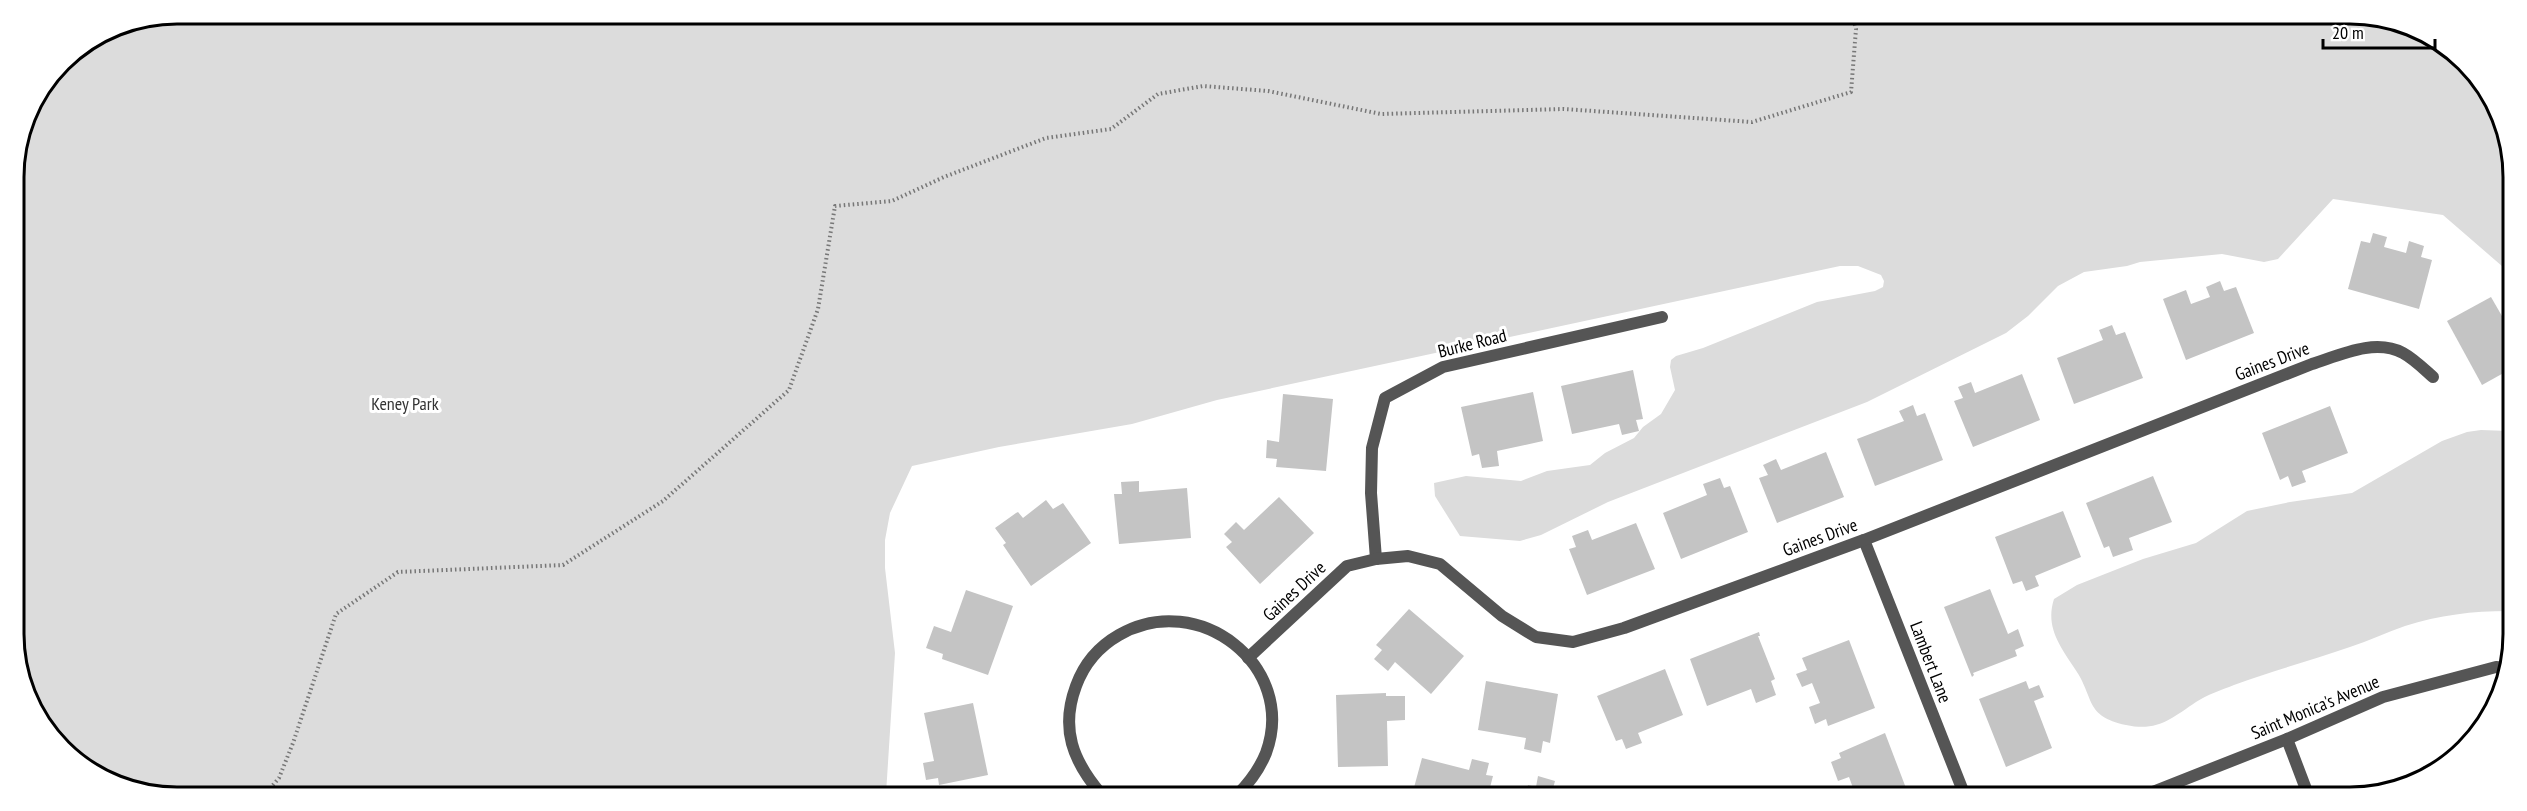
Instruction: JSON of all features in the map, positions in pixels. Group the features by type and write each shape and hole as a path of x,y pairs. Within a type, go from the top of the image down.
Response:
{"street":[{"name":"Burke Road","path":"1376,559 1371,493 1372,448 1385,398 1443,367 1662,317"},
{"name":"Gaines Drive","path":"1248,658 1347,566 1376,559 1408,556 1440,564 1502,616 1536,637 1573,642 1624,628 1864,540 2355,350 2384,345 2404,354 2433,377"},
{"name":"Lambert Lane","path":"1864,540 1961,787"},
{"path":"1095,787 1082,771 1070,738 1070,703 1082,670 1104,644 1135,626 1170,620 1204,625 1234,643 1257,670 1268,696 1271,724 1266,752 1254,778 1246,787"},
{"name":"Saint Monica's Avenue","path":"2165,787 2287,739 2383,697 2499,668"},
{"path":"2287,739 2305,787"}],"path":[{"path":"271,787 279,778 293,743 336,614 398,572 563,566 663,501 789,390 818,309 835,206 892,201 944,177 1046,138 1111,129 1158,94 1203,86 1268,91 1381,114 1564,109 1752,122 1851,92 1855,24"}],"green space":[{"name":"Keney Park","path":"177,24 2350,24 2390,29 2427,44 2465,76 2487,109 2495,128 2503,167 2503,267 2443,215 2333,199 2278,259 2264,262 2222,254 2140,262 2084,272 2058,286 2028,316 2006,333 1867,402 1608,502 1541,535 1520,541 1460,536 1435,496 1434,483 1466,476 1521,481 1547,471 1590,465 1605,453 1634,438 1643,427 1661,414 1675,390 1670,367 1671,360 1676,356 1703,348 1817,302 1875,291 1883,287 1884,281 1881,275 1858,266 1840,266 1217,400 1132,424 999,447 912,466 890,513 885,540 885,568 895,653 886,787 177,787 137,782 100,767 69,742 44,711 29,674 25,654 24,167 29,137 44,100 76,62 100,44 137,29"},
{"path":"2503,431 2503,611 2456,614 2405,626 2357,645 2219,691 2200,699 2172,718 2156,725 2137,727 2126,725 2103,717 2097,711 2056,636 2051,619 2054,599 2077,585 2143,559 2196,543 2247,511 2352,493 2442,441 2467,432"}],"building":[{"path":"2373,233 2387,237 2384,247 2406,253 2409,241 2424,246 2421,257 2432,260 2419,309 2348,289 2361,241 2370,243"},
{"path":"2220,281 2224,291 2236,287 2254,333 2186,360 2163,299 2186,290 2191,304 2210,297 2206,287"},
{"path":"2491,297 2503,318 2503,373 2482,385 2447,321"},
{"path":"2112,325 2116,335 2125,332 2143,378 2074,404 2057,358 2103,340 2099,330"},
{"path":"1633,370 1643,419 1636,420 1639,431 1622,435 1619,424 1572,434 1561,386"},
{"path":"2022,374 2040,420 1973,447 1954,401 1963,398 1958,387 1971,382 1975,393"},
{"path":"1533,392 1543,441 1497,451 1499,466 1482,468 1479,454 1472,456 1461,407"},
{"path":"1283,394 1333,399 1326,471 1276,467 1277,459 1266,458 1267,440 1279,442"},
{"path":"1913,405 1917,416 1925,413 1943,460 1875,486 1857,439 1904,421 1899,411"},
{"path":"2330,406 2348,453 2302,471 2306,482 2292,487 2288,476 2280,480 2262,433"},
{"path":"1826,452 1844,497 1777,523 1759,478 1768,475 1763,465 1776,459 1781,470"},
{"path":"2153,476 2172,522 2129,538 2133,550 2113,557 2109,546 2104,548 2086,503"},
{"path":"1720,478 1724,488 1730,486 1748,532 1681,559 1663,513 1707,495 1703,484"},
{"path":"1139,481 1139,492 1187,488 1191,538 1119,544 1114,494 1122,494 1121,482"},
{"path":"1279,497 1314,533 1260,584 1226,547 1232,542 1224,534 1236,522 1244,530"},
{"path":"1046,500 1053,509 1063,503 1091,543 1031,586 1003,545 1006,543 995,528 1018,512 1023,518"},
{"path":"2063,511 2081,557 2035,576 2039,586 2026,591 2022,581 2013,584 1995,537"},
{"path":"1636,523 1655,569 1587,595 1569,549 1576,547 1572,536 1588,530 1592,540"},
{"path":"1990,589 2008,634 2018,629 2024,646 2015,650 2017,656 1973,673 1972,677 1944,607"},
{"path":"966,590 1013,606 988,675 942,659 943,654 926,648 934,626 951,632"},
{"path":"1409,609 1464,656 1431,694 1395,662 1388,671 1374,659 1382,650 1376,645"},
{"path":"1759,632 1760,636 1758,636 1775,679 1771,681 1776,695 1756,703 1751,689 1707,706 1690,659"},
{"path":"1849,640 1875,708 1828,726 1826,719 1815,724 1809,707 1820,703 1812,683 1802,687 1796,674 1807,670 1802,658"},
{"path":"1665,669 1683,715 1638,733 1642,743 1626,749 1622,739 1616,741 1597,696"},
{"path":"1486,681 1558,694 1550,743 1543,741 1541,753 1524,749 1526,738 1478,730"},
{"path":"2026,681 2029,689 2039,685 2044,697 2034,701 2052,748 2006,767 1979,699"},
{"path":"1386,693 1386,696 1405,696 1405,720 1387,721 1388,766 1338,767 1336,695"},
{"path":"973,703 988,775 939,785 938,778 926,780 923,763 934,761 924,713"},
{"path":"1885,733 1906,787 1853,787 1849,777 1838,781 1831,762 1841,758 1839,753"},
{"path":"1422,758 1469,770 1472,759 1489,763 1486,775 1493,776 1490,787 1414,787"},
{"path":"1538,776 1555,781 1553,787 1536,787"}]}
